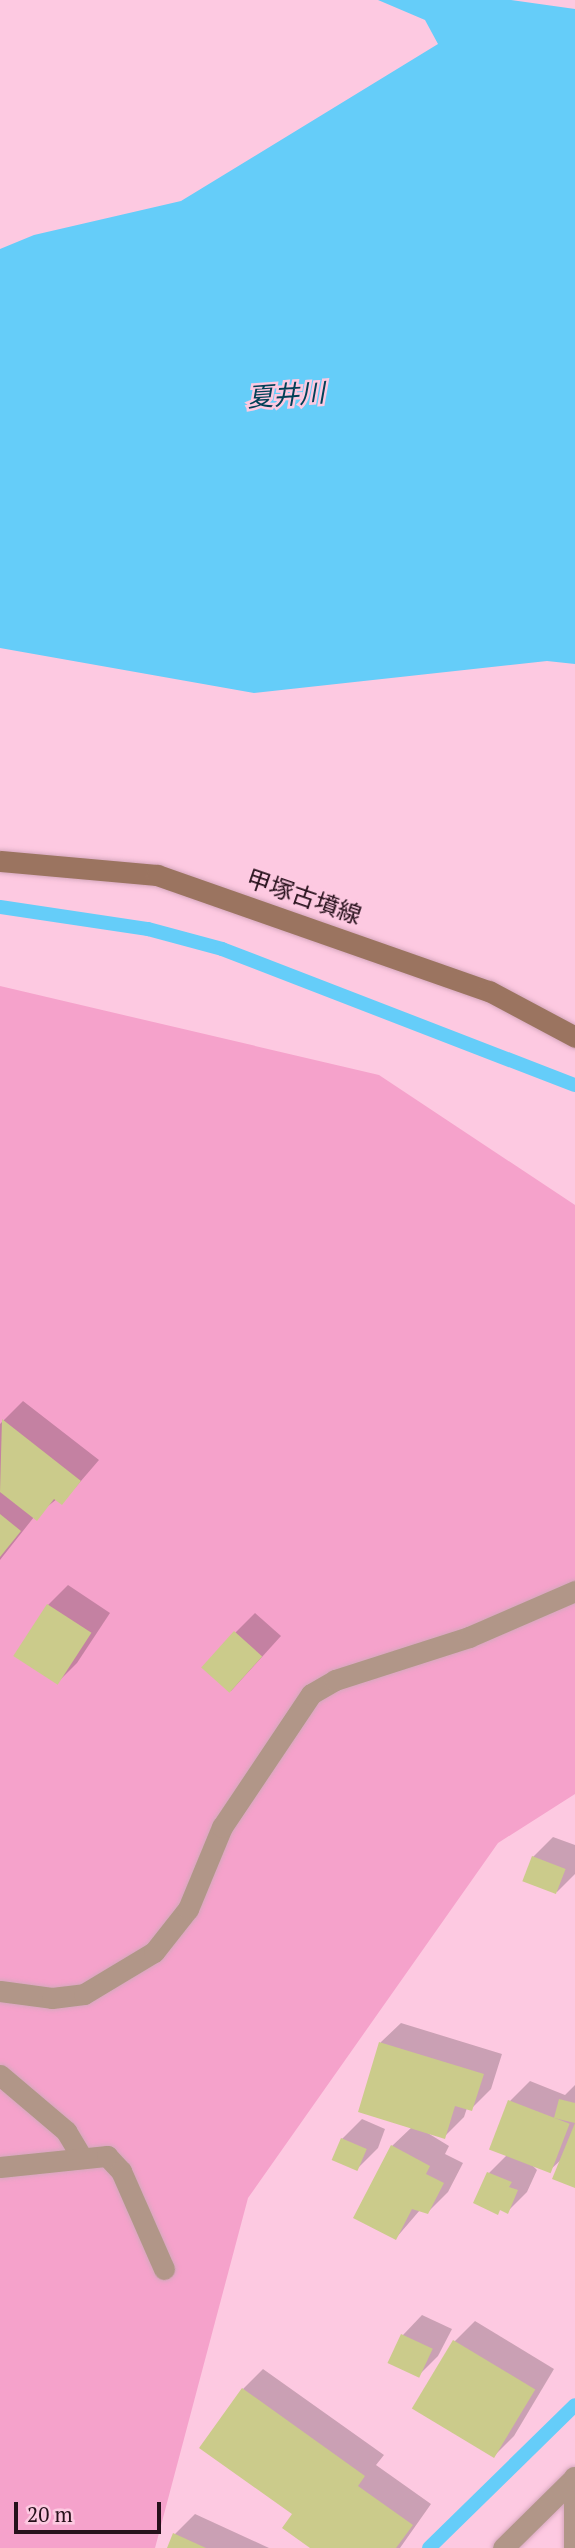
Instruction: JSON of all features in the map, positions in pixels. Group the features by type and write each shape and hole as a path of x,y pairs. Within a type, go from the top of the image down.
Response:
{"main road":[{"name":"甲塚古墳線","path":"0,861 158,875 489,991 575,1037"}],"street":[{"path":"0,1991 52,1998 84,1994 154,1952 188,1909 222,1827 311,1694 335,1680 469,1637 575,1591"},
{"path":"0,2075 66,2131 82,2158"},
{"path":"0,2167 107,2156 121,2171 164,2269"},
{"path":"503,2548 575,2477"},
{"path":"574,2548 575,2477"}],"shaded area":[{"path":"0,986 379,1075 575,1205 575,1794 498,1843 248,2198 155,2548 0,2548"}],"water":[{"name":"夏井川","path":"378,0 511,0 575,9 575,664 547,661 254,693 0,648 0,249 34,235 181,201 438,44 425,20"}],"building":[{"path":"2,1419 81,1481 62,1505 54,1499 37,1521 0,1492"},
{"path":"0,1514 21,1531 0,1557"},
{"path":"47,1604 91,1633 58,1685 13,1656"},
{"path":"234,1631 262,1656 229,1693 201,1667"},
{"path":"532,1856 566,1869 556,1894 522,1881"},
{"path":"379,2042 484,2074 472,2111 455,2106 445,2139 358,2112"},
{"path":"559,2099 575,2103 575,2123 554,2118"},
{"path":"508,2100 570,2124 551,2173 489,2149"},
{"path":"575,2123 575,2188 552,2179"},
{"path":"341,2138 367,2149 357,2171 332,2160"},
{"path":"391,2145 430,2166 426,2174 444,2183 428,2214 412,2209 396,2240 353,2218"},
{"path":"487,2172 512,2182 509,2187 518,2190 508,2214 500,2210 498,2215 473,2203"},
{"path":"401,2334 433,2349 419,2378 387,2363"},
{"path":"453,2340 535,2389 494,2458 412,2409"},
{"path":"242,2388 365,2476 358,2486 413,2525 396,2548 310,2548 282,2528 292,2514 199,2448"},
{"path":"173,2533 206,2548 167,2548"}],"waterway":[{"path":"0,907 148,929 222,949 575,1085"},
{"path":"429,2548 575,2405"}]}
